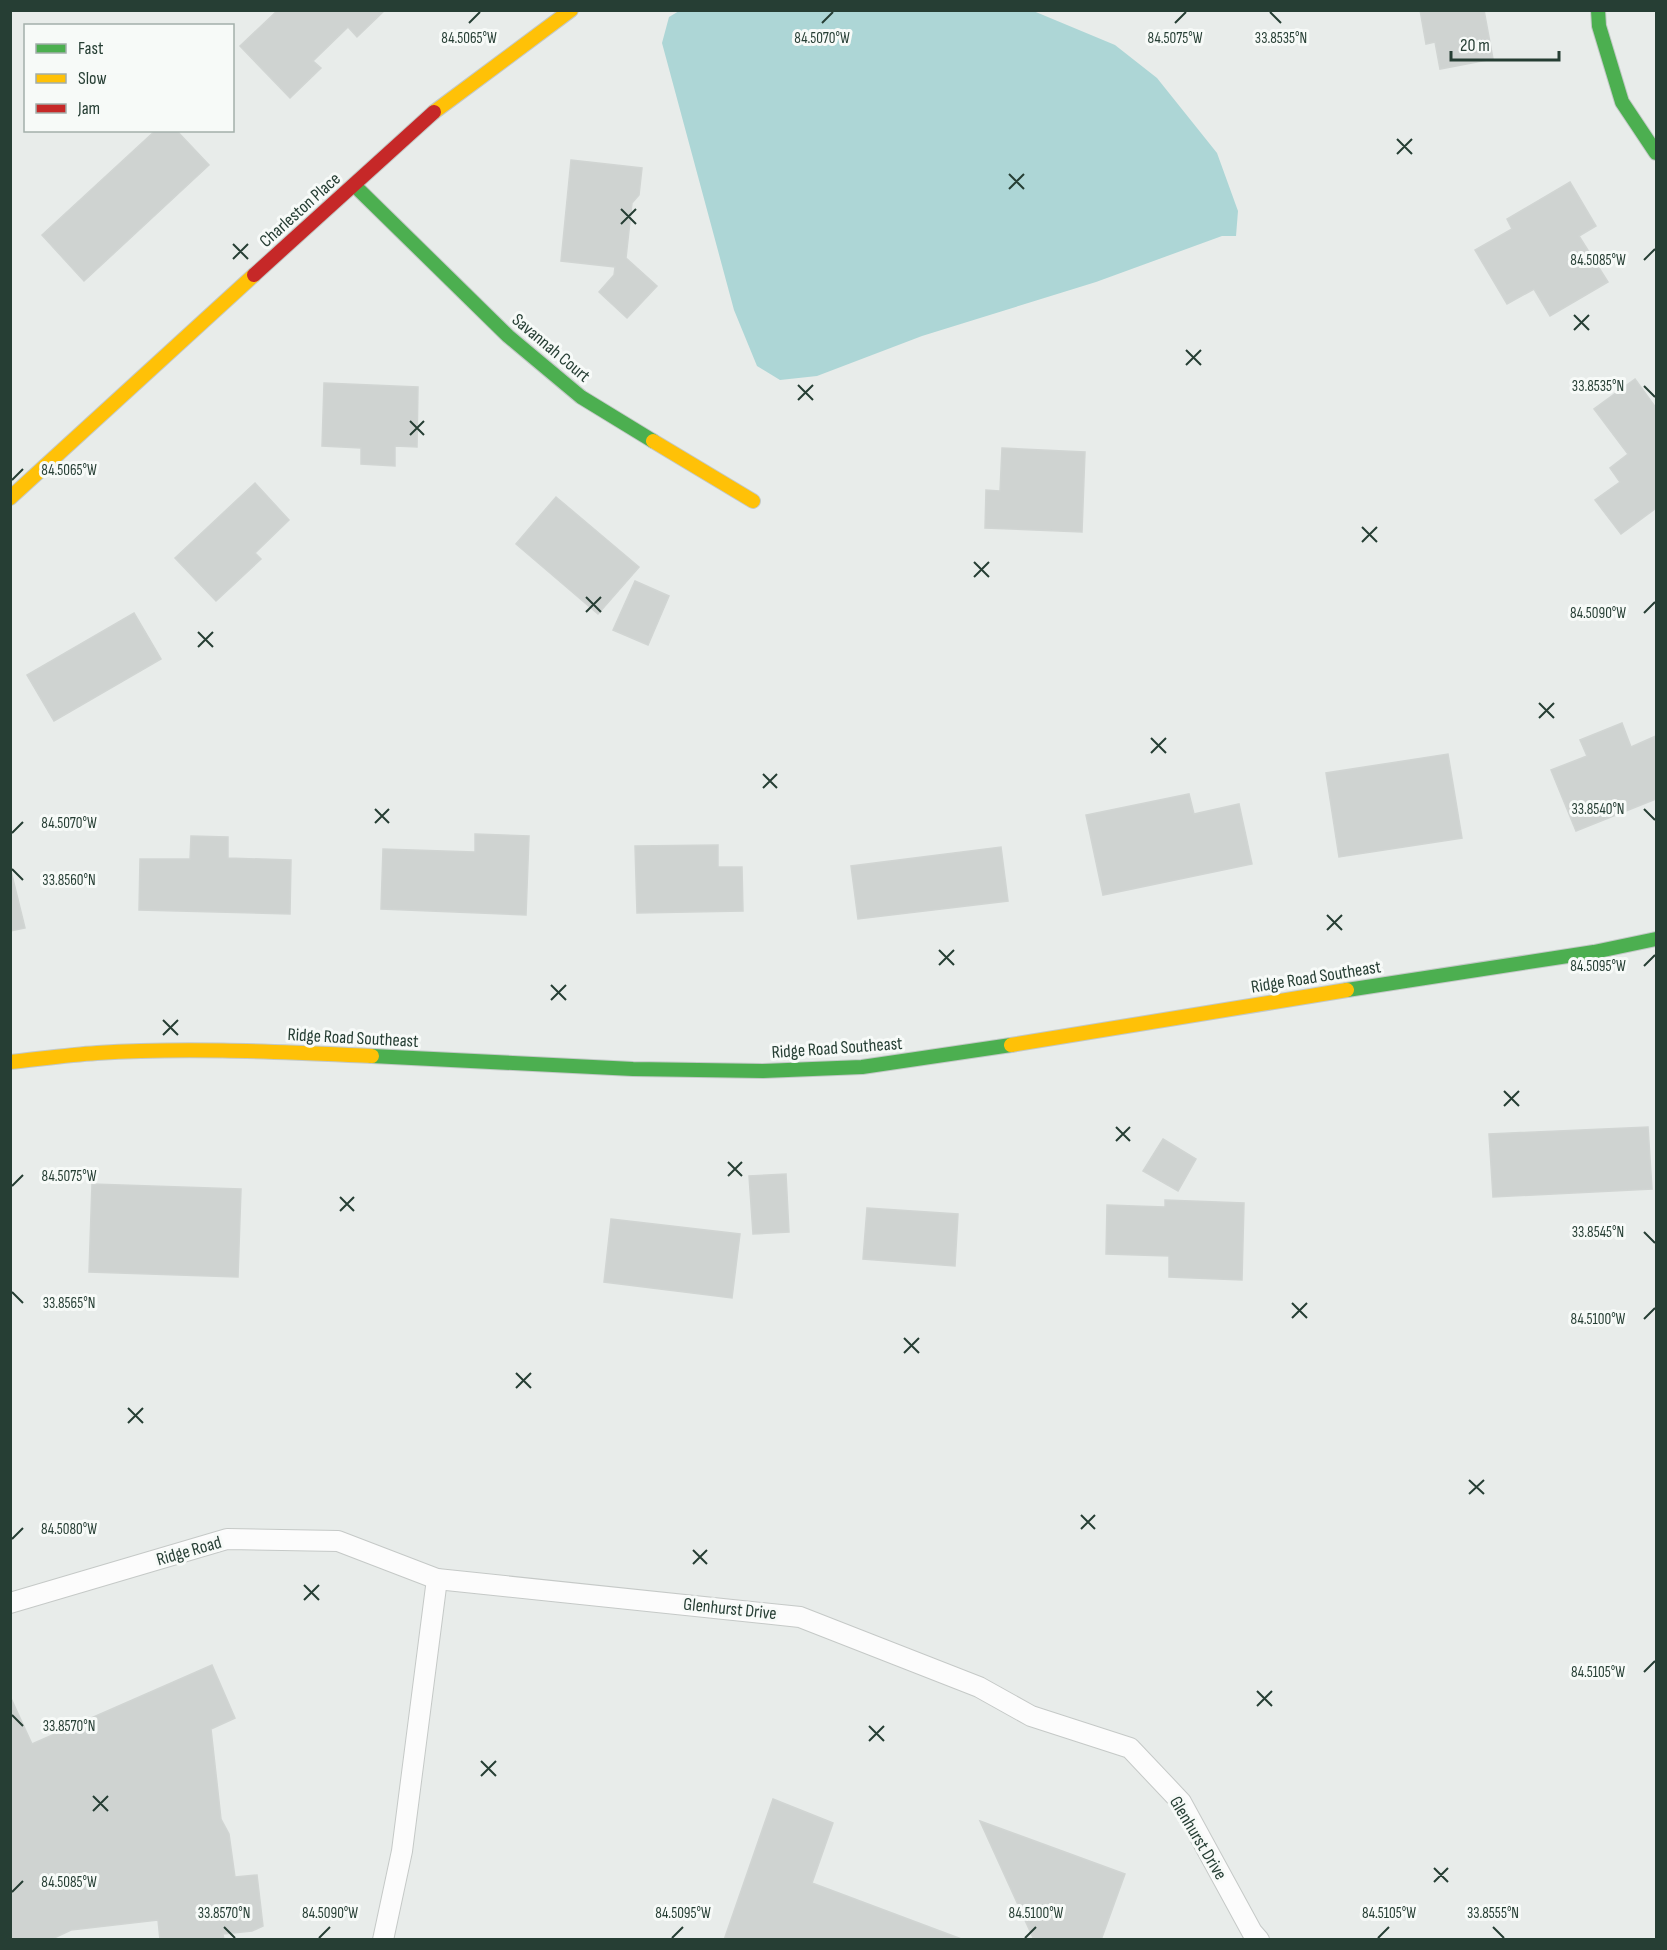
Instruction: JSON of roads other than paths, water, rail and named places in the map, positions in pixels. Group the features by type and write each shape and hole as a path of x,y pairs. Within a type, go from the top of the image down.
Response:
{"street":[{"name":"Charleston Place","path":"10,498 439,107 571,10"},
{"path":"1598,10 1599,26 1622,102 1656,153"},
{"name":"Savannah Court","path":"354,185 508,336 581,397 753,501"},
{"name":"Ridge Road Southeast","path":"10,1062 97,1053 266,1051 644,1069 763,1071 862,1067 953,1055 1594,952 1656,939"}],"lane":[{"name":"Ridge Road","path":"10,1603 227,1539 338,1541 437,1579"},
{"path":"382,1940 402,1851 437,1579"},
{"name":"Glenhurst Drive","path":"437,1579 800,1617 979,1687 1031,1716 1130,1748 1181,1802 1252,1932 1259,1940"}],"water":[{"path":"1031,10 1115,45 1157,78 1217,153 1238,211 1236,236 1222,236 1096,282 922,336 817,376 780,380 757,366 734,310 662,43 669,17 679,11"}]}
